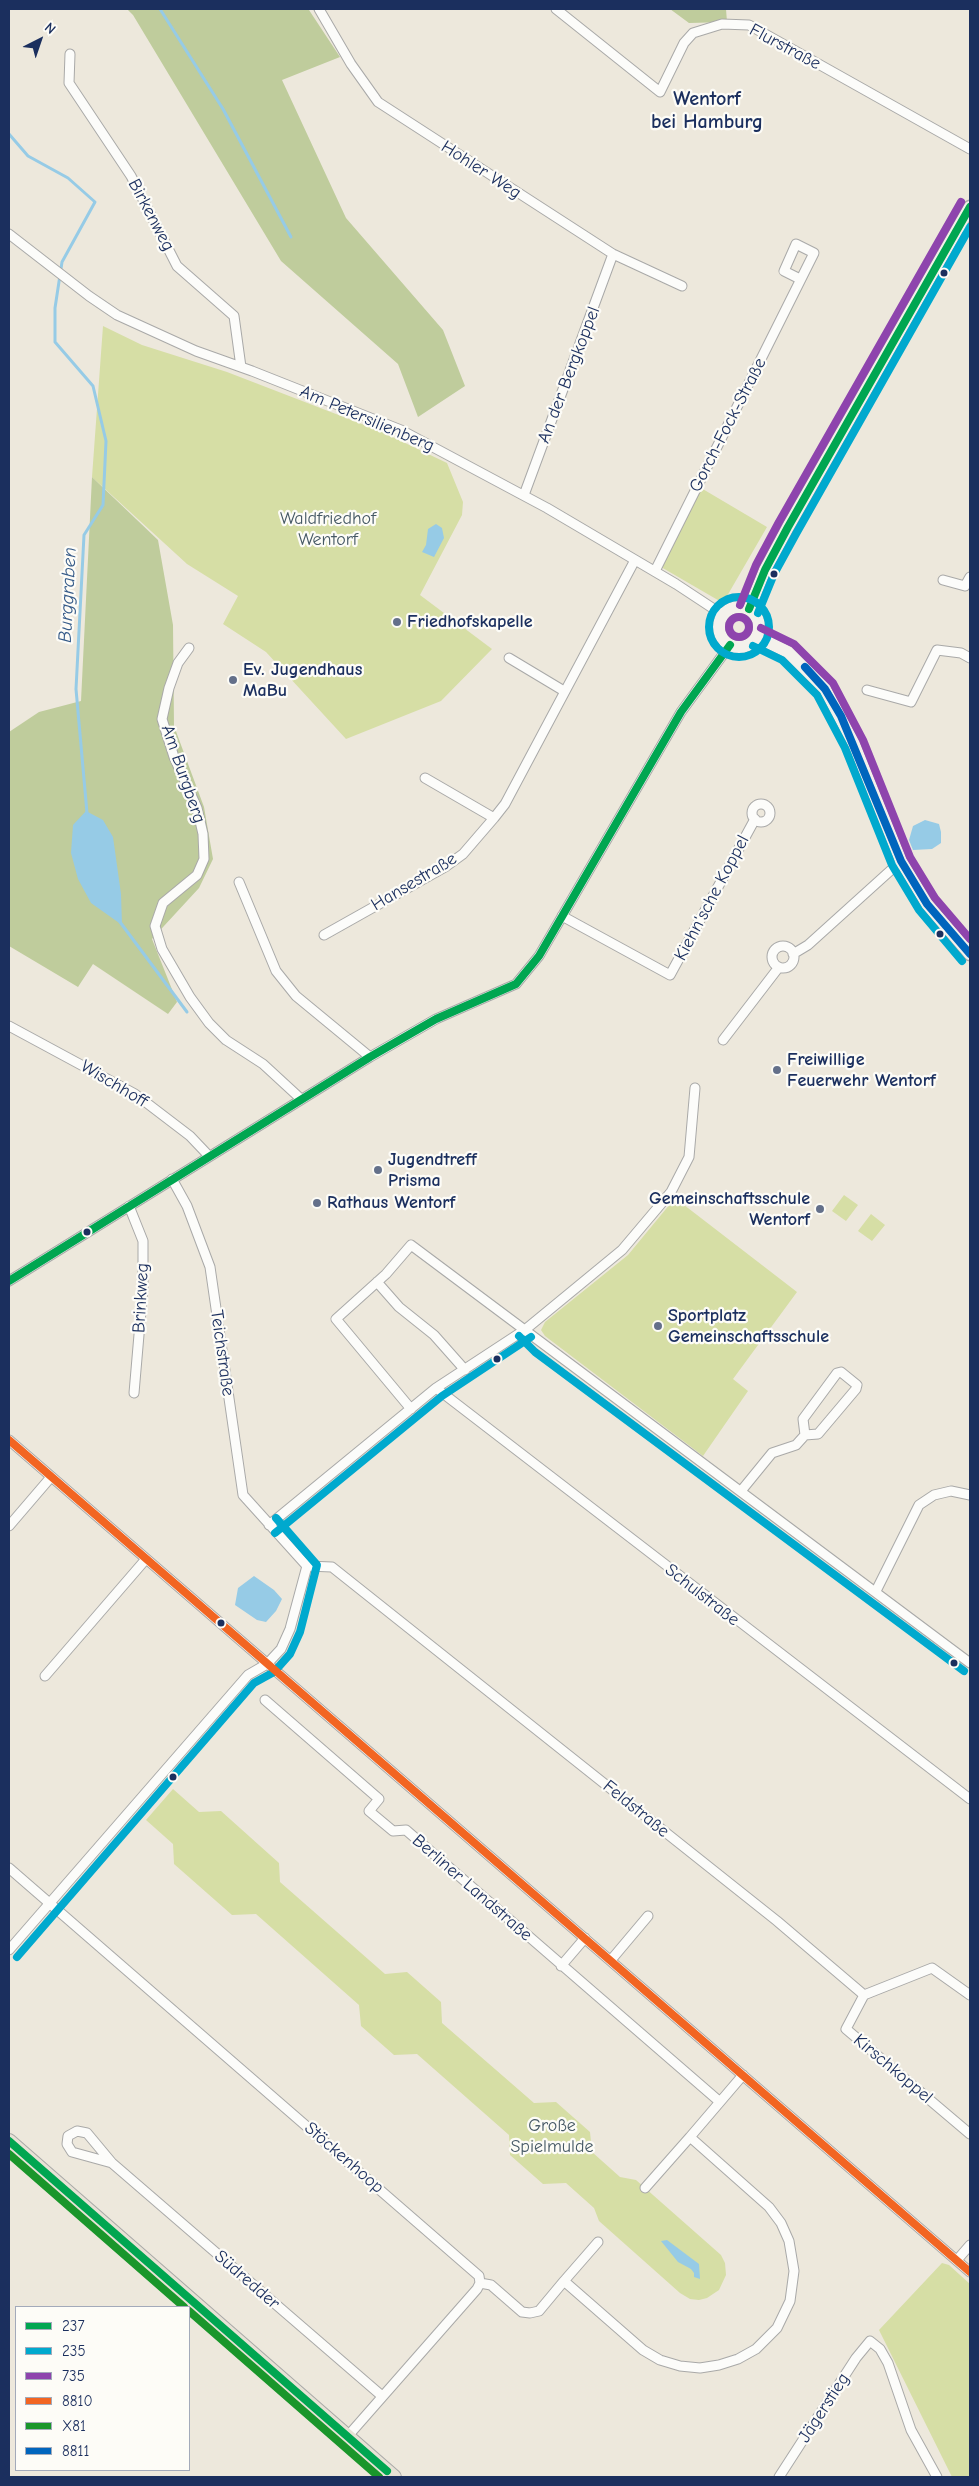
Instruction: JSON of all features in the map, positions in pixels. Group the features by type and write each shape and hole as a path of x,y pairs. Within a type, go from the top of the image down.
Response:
{"main road":[{"path":"749,609 765,570 788,527 965,227 970,207"},
{"path":"737,607 749,609 754,613 760,624 757,637 748,645 730,645 720,631 723,615 737,607"},
{"path":"757,637 788,652 825,689 854,744 901,861 927,904 970,954"},
{"path":"9,2140 348,2436 388,2475"}],"street":[{"name":"Hohler Weg","path":"319,9 351,64 378,102 613,254 682,286"},
{"name":"Flurstraße","path":"556,9 660,92 684,43 692,33 722,24 749,25 970,149"},
{"name":"Birkenweg","path":"70,54 69,83 131,176 177,266 234,316 241,367"},
{"name":"Am Petersilienberg","path":"9,234 54,270 117,315 196,351 401,430 524,495 655,571 723,615"},
{"name":"An der Bergkoppel","path":"524,495 613,254"},
{"name":"Gorch-Fock-Straße","path":"655,571 800,278"},
{"name":"Hansestraße","path":"324,935 444,867 463,854 494,818 505,804 635,560"},
{"path":"943,580 966,586 970,577"},
{"path":"9,1281 172,1178 370,1057 436,1019 516,984 539,956 680,712 730,645"},
{"name":"Am Burgberg","path":"189,648 178,663 169,688 162,719 174,757 197,808 203,834 204,859 197,875 163,903 155,926 162,948 190,997 209,1022 226,1040 263,1064 301,1099"},
{"path":"867,690 911,702 937,650 961,653 970,658"},
{"path":"509,658 564,691"},
{"path":"425,778 494,818"},
{"name":"Kiehn'sche Koppel","path":"562,916 670,975 755,819"},
{"path":"793,954 786,946 775,949 772,959 779,967 786,968 791,964 793,954 808,945 895,864 901,861"},
{"path":"239,882 276,971 296,996 370,1057"},
{"path":"723,1040 779,967"},
{"name":"Wischhoff","path":"9,1026 136,1094 190,1136 209,1156"},
{"path":"269,1525 436,1388 526,1329 622,1250 671,1192 689,1157 695,1088"},
{"name":"Teichstraße","path":"172,1178 187,1206 210,1267 243,1495 306,1566"},
{"name":"Brinkweg","path":"129,1206 143,1241 144,1288 134,1393"},
{"path":"411,1409 336,1319 377,1282 410,1245 526,1329 541,1344 876,1591 970,1663"},
{"path":"377,1282 399,1307 434,1335 465,1370"},
{"path":"741,1491 772,1453 796,1446 805,1435 818,1434 856,1389 857,1385 841,1372 837,1373 803,1419 805,1435"},
{"name":"Schulstraße","path":"436,1388 970,1798"},
{"name":"Berliner Landstraße","path":"9,1440 970,2272"},
{"path":"9,1526 52,1477"},
{"path":"876,1591 919,1505 934,1495 951,1492 970,1495"},
{"path":"45,1676 146,1559"},
{"path":"9,1950 248,1675 267,1664 285,1641 306,1566"},
{"name":"Feldstraße","path":"306,1566 332,1567 777,1921 864,1995"},
{"name":"Berliner Landstraße","path":"265,1700 379,1799 369,1811 393,1831 406,1830 720,2102"},
{"name":"Stöckenhoop","path":"9,1868 479,2276 480,2284"},
{"path":"611,1960 648,1916"},
{"path":"561,1966 585,1938"},
{"path":"864,1995 932,1968 970,1995"},
{"name":"Kirschkoppel","path":"864,1995 846,2028 970,2134"},
{"path":"645,2188 744,2075"},
{"name":"Südredder","path":"112,2163 72,2152 66,2144 68,2136 77,2131 85,2132 112,2163 382,2396"},
{"path":"564,2281 643,2350 670,2363 700,2368 719,2366 747,2354 770,2335 786,2310 794,2281 792,2251 786,2232 762,2200 690,2137"},
{"path":"348,2436 480,2284 491,2285 522,2312 530,2313 539,2310 598,2242"},
{"path":"957,2260 970,2245"},
{"name":"Jägerstieg","path":"779,2477 859,2353 870,2341 880,2349 888,2363 912,2430 937,2477"}],"green space":[{"path":"127,9 309,10 340,57 282,80 346,218 443,330 465,386 418,417 398,364 281,261 133,15"},
{"path":"670,9 726,9 727,22 689,23"},
{"name":"Waldfriedhof Wentorf","path":"103,326 142,345 227,372 380,431 447,463 463,502 462,515 420,595 492,649 441,701 346,739 266,652 223,624 238,596 187,564 92,477"},
{"path":"92,477 158,540 173,625 174,726 204,807 213,859 199,888 152,939 177,1002 168,1014 93,964 78,987 9,946 9,732 39,712 81,701"},
{"path":"701,488 767,527 723,603 661,567"},
{"path":"844,1195 858,1205 846,1221 832,1211"},
{"name":"Sportplatz Gemeinschaftsschule","path":"675,1198 797,1292 733,1379 748,1391 703,1456 545,1336 541,1330 545,1322 628,1255"},
{"path":"871,1214 885,1225 872,1241 858,1231"},
{"name":"Große Spielmulde","path":"173,1789 199,1812 221,1811 279,1863 280,1882 385,1974 407,1972 441,2002 442,2023 534,2103 556,2102 590,2132 592,2152 620,2177 636,2180 721,2255 725,2263 726,2275 719,2290 707,2298 699,2300 690,2299 680,2293 599,2221 594,2208 566,2183 543,2184 510,2155 509,2135 417,2054 394,2055 361,2026 359,2005 256,1914 232,1915 174,1864 173,1844 146,1820"},
{"path":"942,2263 949,2265 970,2284 970,2477 952,2477 879,2330"}],"water":[{"path":"436,524 442,528 444,538 434,557 422,552 426,545 428,529"},
{"path":"86,811 103,820 113,837 121,894 122,925 91,903 78,879 71,853 73,825"},
{"path":"925,820 939,824 941,843 932,849 913,850 909,840 913,826"},
{"path":"254,1576 274,1590 282,1599 276,1611 266,1622 257,1620 235,1605 238,1588"},
{"path":"667,2240 699,2264 700,2279 694,2277 691,2269 678,2262 661,2241"}],"waterway":[{"path":"160,9 223,109 291,237"},
{"name":"Burggraben","path":"9,134 28,156 68,178 95,202 62,262 55,308 55,342 93,386 106,441 103,505 84,535 76,689 87,813"},
{"name":"Burggraben","path":"120,922 187,1012"}],"transit line":[{"name":"735","path":"740,605 756,565 779,522 961,202"},
{"name":"237","path":"749,609 765,570 788,527 970,207"},
{"name":"235","path":"758,613 774,574 797,532 970,227"},
{"name":"235","path":"733,597 745,597 756,602 764,610 769,621 769,627 767,639 756,652 745,657 733,657 722,652 714,644 709,633 709,621 714,610 722,602 733,597"},
{"name":"735","path":"739,617 746,620 749,627 746,634 739,637 732,634 729,627 732,620 739,617"},
{"name":"735","path":"761,628 794,644 833,683 863,740 910,857 935,898 970,939"},
{"name":"237","path":"9,1281 370,1057 436,1019 516,984 539,956 681,712 730,645"},
{"name":"235","path":"753,646 782,660 817,695 845,748 892,865 919,910 962,961"},
{"name":"8811","path":"805,667 825,689 841,716 901,861 927,904 970,954"},
{"name":"235","path":"519,1336 535,1352 964,1671"},
{"name":"235","path":"275,1533 442,1396 531,1337"},
{"name":"8810","path":"9,1440 970,2272"},
{"name":"235","path":"17,1957 254,1683 274,1672 290,1654 300,1632 317,1565 276,1518"},
{"name":"237","path":"9,2141 387,2471"},
{"name":"X81","path":"9,2154 183,2306"},
{"name":"X81","path":"190,2312 379,2477"}],"place":[{"name":"Friedhofskapelle","path":"397,622"},
{"name":"Ev. Jugendhaus MaBu","path":"233,680"},
{"name":"Freiwillige Feuerwehr Wentorf","path":"777,1070"},
{"name":"Jugendtreff Prisma","path":"378,1170"},
{"name":"Rathaus Wentorf","path":"317,1203"},
{"name":"Gemeinschaftsschule Wentorf","path":"820,1209"},
{"name":"Sportplatz Gemeinschaftsschule","path":"658,1326"}],"district":[{"name":"Wentorf bei Hamburg","path":"707,110"}]}
